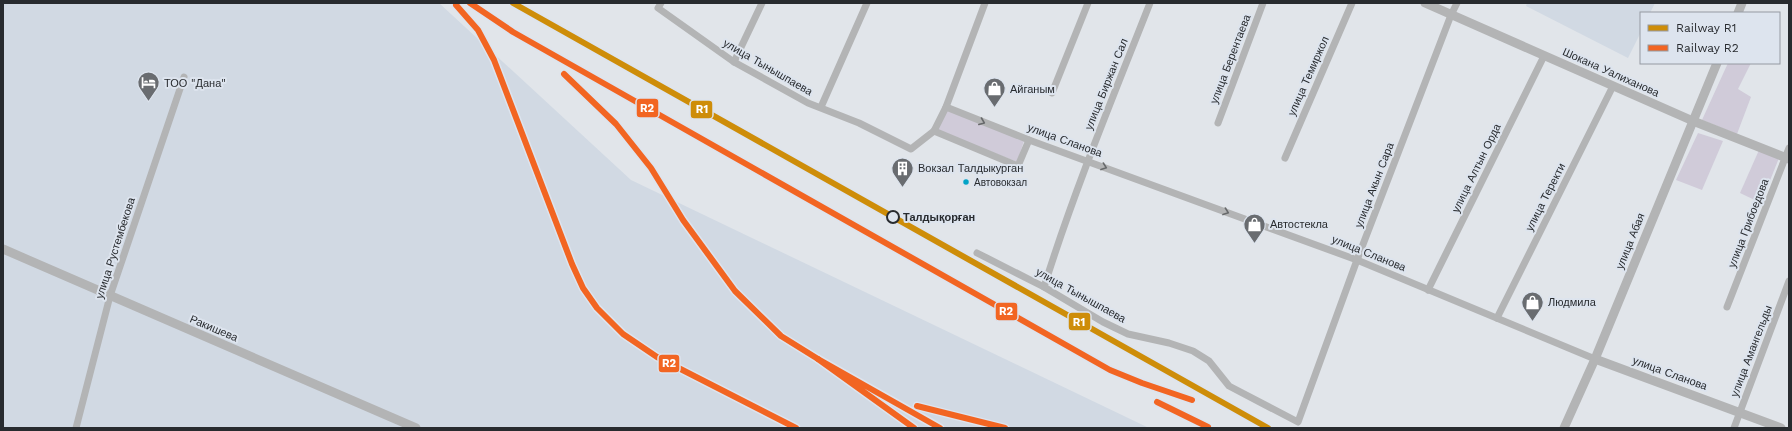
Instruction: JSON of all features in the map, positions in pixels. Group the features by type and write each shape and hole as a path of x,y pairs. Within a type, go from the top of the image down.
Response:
{"street":[{"path":"734,62 762,3"},
{"path":"821,107 867,3"},
{"name":"улица Тынышпаева","path":"659,5 734,62 808,103 859,123 911,149 934,131 946,107 985,3"},
{"path":"1052,93 1088,3"},
{"name":"улица Биржан Сал","path":"1044,287 1088,162 1150,3"},
{"name":"улица Берентаева","path":"1218,124 1263,3"},
{"name":"улица Темиржол","path":"1285,158 1352,3"},
{"name":"Шокана Уалиханова","path":"1425,3 1693,121 1787,158"},
{"name":"улица Акын Сара","path":"1298,422 1357,260 1451,15 1457,3"},
{"name":"улица Алтын Орда","path":"1428,290 1544,56"},
{"name":"улица Абая","path":"1564,428 1595,358 1717,64"},
{"name":"улица Рустембекова","path":"76,428 110,296 184,77"},
{"name":"улица Теректи","path":"1497,318 1613,86"},
{"name":"улица Сланова","path":"946,107 1088,162 1357,260 1595,358 1781,428"},
{"path":"934,131 1018,166 1029,140"},
{"name":"улица Грибоедова","path":"1727,307 1787,158 1789,148"},
{"name":"Ракишева","path":"3,249 416,428"},
{"name":"улица Тынышпаева","path":"977,252 1044,287 1103,322 1128,334 1169,343 1193,351 1209,360 1229,386 1298,422"},
{"name":"улица Амангельды","path":"1734,428 1789,281"}],"shaded area":[{"path":"3,3 439,3 631,180 1149,428 3,428"},
{"path":"1527,3 1655,3 1650,12 1640,12 1640,34 1628,58 1526,6"},
{"path":"1728,64 1750,64 1738,89 1751,97 1737,134 1702,120"},
{"path":"947,110 1024,141 1017,162 937,130"},
{"path":"1698,133 1723,141 1702,190 1676,180"},
{"path":"1759,150 1779,158 1761,203 1740,193"}],"rail line":[{"name":"R2","path":"470,3 513,32 1110,370 1142,383 1192,400"},
{"name":"R1","path":"513,3 1268,428"},
{"name":"R2","path":"456,5 478,30 494,60 572,264 583,288 597,308 623,334 657,357 796,428"},
{"name":"R2","path":"564,74 616,124 651,168 683,220 735,291 781,336 818,359"},
{"name":"R2","path":"914,428 818,359 940,428"},
{"name":"R2","path":"1157,402 1208,427"},
{"name":"R2","path":"917,406 1005,428"}],"place":[{"name":"ТОО \"Дана\"","path":"148,102"},
{"name":"Айганым","path":"995,108"},
{"name":"Автовокзал","path":"966,182"},
{"name":"Вокзал Талдыкурган","path":"903,188"},
{"name":"Талдықорған","path":"893,217"},
{"name":"Автостекла","path":"1254,244"},
{"name":"Людмила","path":"1532,322"}]}
